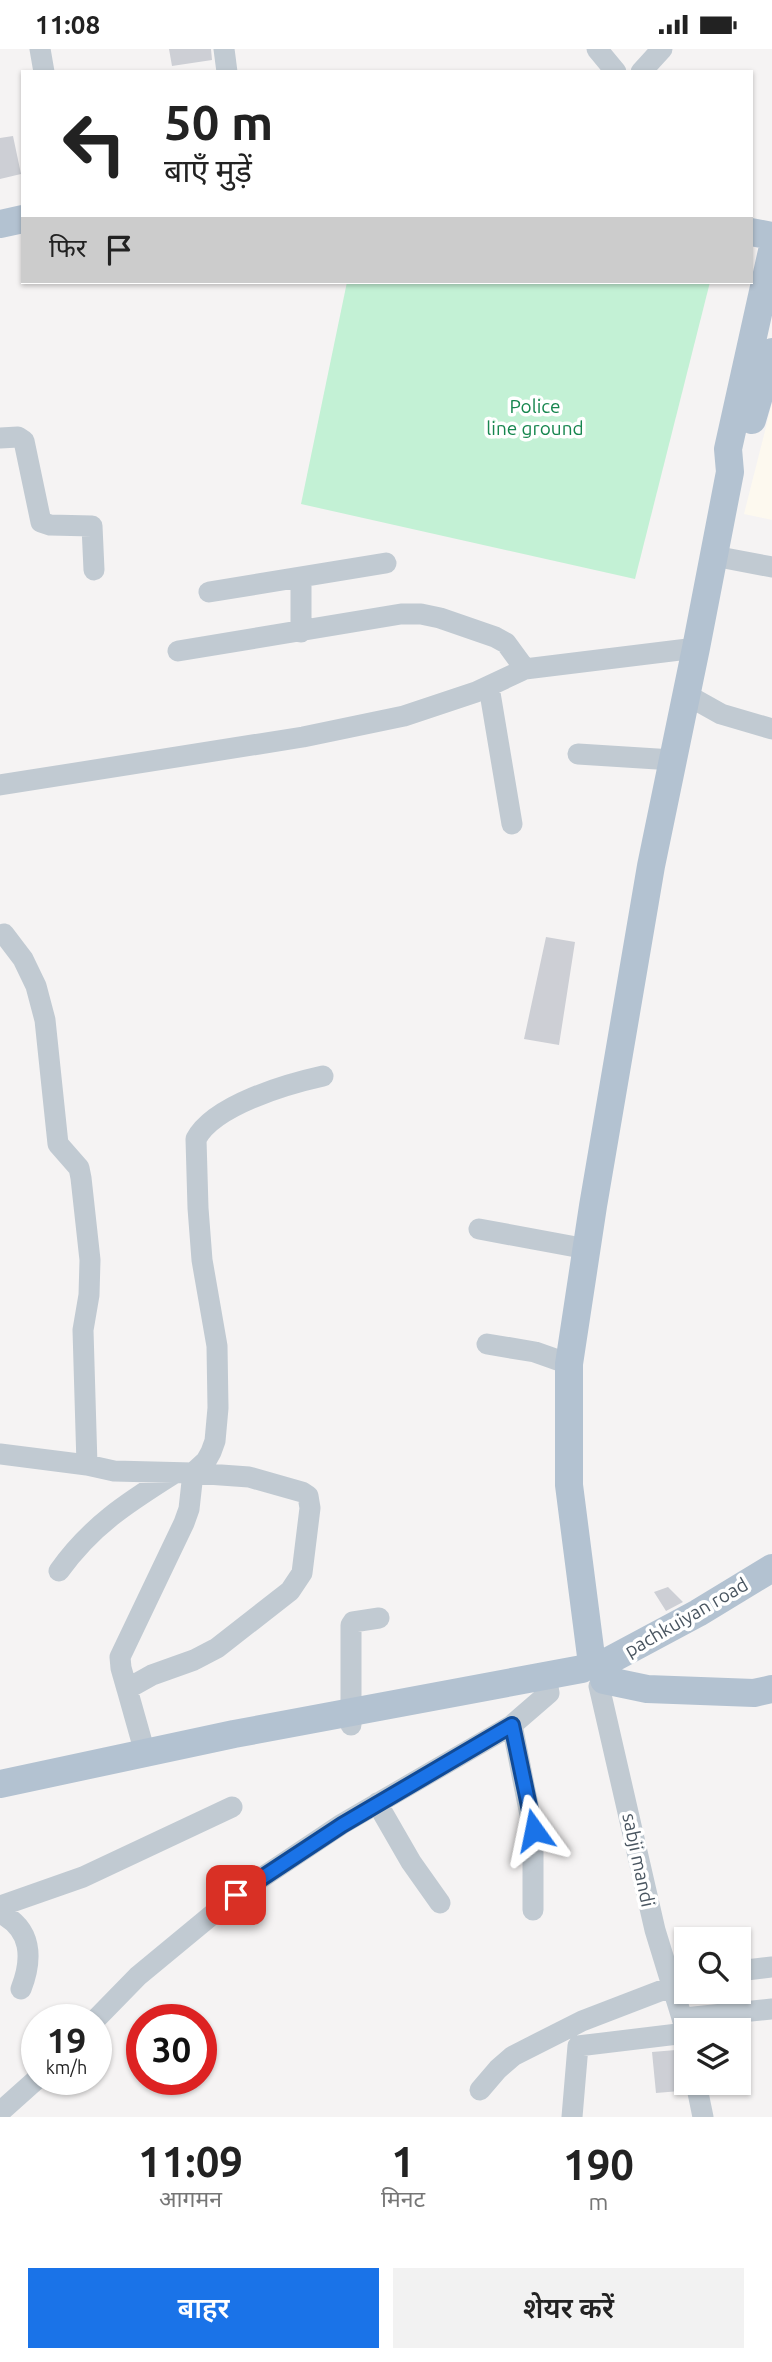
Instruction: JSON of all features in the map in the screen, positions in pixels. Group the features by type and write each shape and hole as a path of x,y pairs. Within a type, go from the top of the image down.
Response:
{"main road":[{"path":"0,224 21,219"},
{"path":"594,1673 569,1485 569,1364 651,866 730,472 728,449 767,250 753,234"},
{"path":"730,472 743,450 772,352"},
{"name":"pachkuiyan road","path":"594,1673 772,1568"},
{"path":"0,1800 51,1781 145,1753 351,1718 483,1701 547,1680 594,1673 736,1676 762,1683"},
{"path":"0,1784 51,1781 351,1718"}],"street":[{"path":"40,49 44,70"},
{"path":"224,49 226,70"},
{"path":"597,49 615,70"},
{"path":"642,70 662,49"},
{"path":"0,438 18,437 24,441 41,522 50,525 92,526 94,570"},
{"path":"714,556 772,567"},
{"path":"209,592 386,563"},
{"path":"301,577 301,632"},
{"path":"178,651 401,614 421,614 495,637 506,643 525,669"},
{"path":"0,785 303,737 404,716 489,687 525,669 696,648"},
{"path":"489,687 512,824"},
{"path":"687,695 721,714 772,729"},
{"path":"578,754 673,759"},
{"path":"4,934 23,959 36,986 45,1020 58,1144 79,1168 81,1178 90,1260 89,1295 83,1330 86,1465"},
{"path":"59,1570 76,1548 108,1517 206,1461 215,1440 218,1415 217,1346 202,1260 196,1139 205,1126 242,1104 293,1083 323,1076"},
{"path":"478,1229 587,1249"},
{"path":"486,1344 535,1352 569,1364"},
{"path":"0,1454 114,1471 249,1477 303,1492 308,1496 310,1508 302,1573 290,1591 218,1648 152,1675 127,1689"},
{"path":"145,1753 120,1657 189,1509 183,1474"},
{"path":"351,1718 351,1625 354,1621 379,1618"},
{"name":"sabji mandi","path":"594,1673 654,1930 674,1974"},
{"path":"111,2004 138,1976 236,1895 377,1803 512,1725 549,1693 547,1680"},
{"path":"512,1725 534,1830 533,1910"},
{"path":"377,1803 411,1862 440,1903"},
{"path":"0,1906 83,1877 232,1807"},
{"path":"0,1913 16,1923 26,1937 27,1969 21,1989"},
{"path":"751,1969 772,1967"},
{"path":"480,2090 513,2056 593,2017 674,1982"},
{"path":"731,2018 772,2009"},
{"path":"572,2117 578,2046 674,2030"},
{"path":"0,2112 21,2093"},
{"path":"698,2095 703,2117"}],"shaded area":[{"path":"772,403 772,520 744,514"}],"green space":[{"name":"Police line ground","path":"347,284 709,284 635,579 301,504"}],"building":[{"path":"169,49 211,49 212,60 172,66"},
{"path":"13,136 21,174 0,179 0,138"},
{"path":"546,937 575,942 559,1045 524,1039"},
{"path":"668,1587 683,1602 666,1611 654,1592"},
{"path":"674,2050 674,2092 656,2093 652,2052"}],"route":[{"path":"236,1895 342,1825 512,1725 534,1830"}]}
